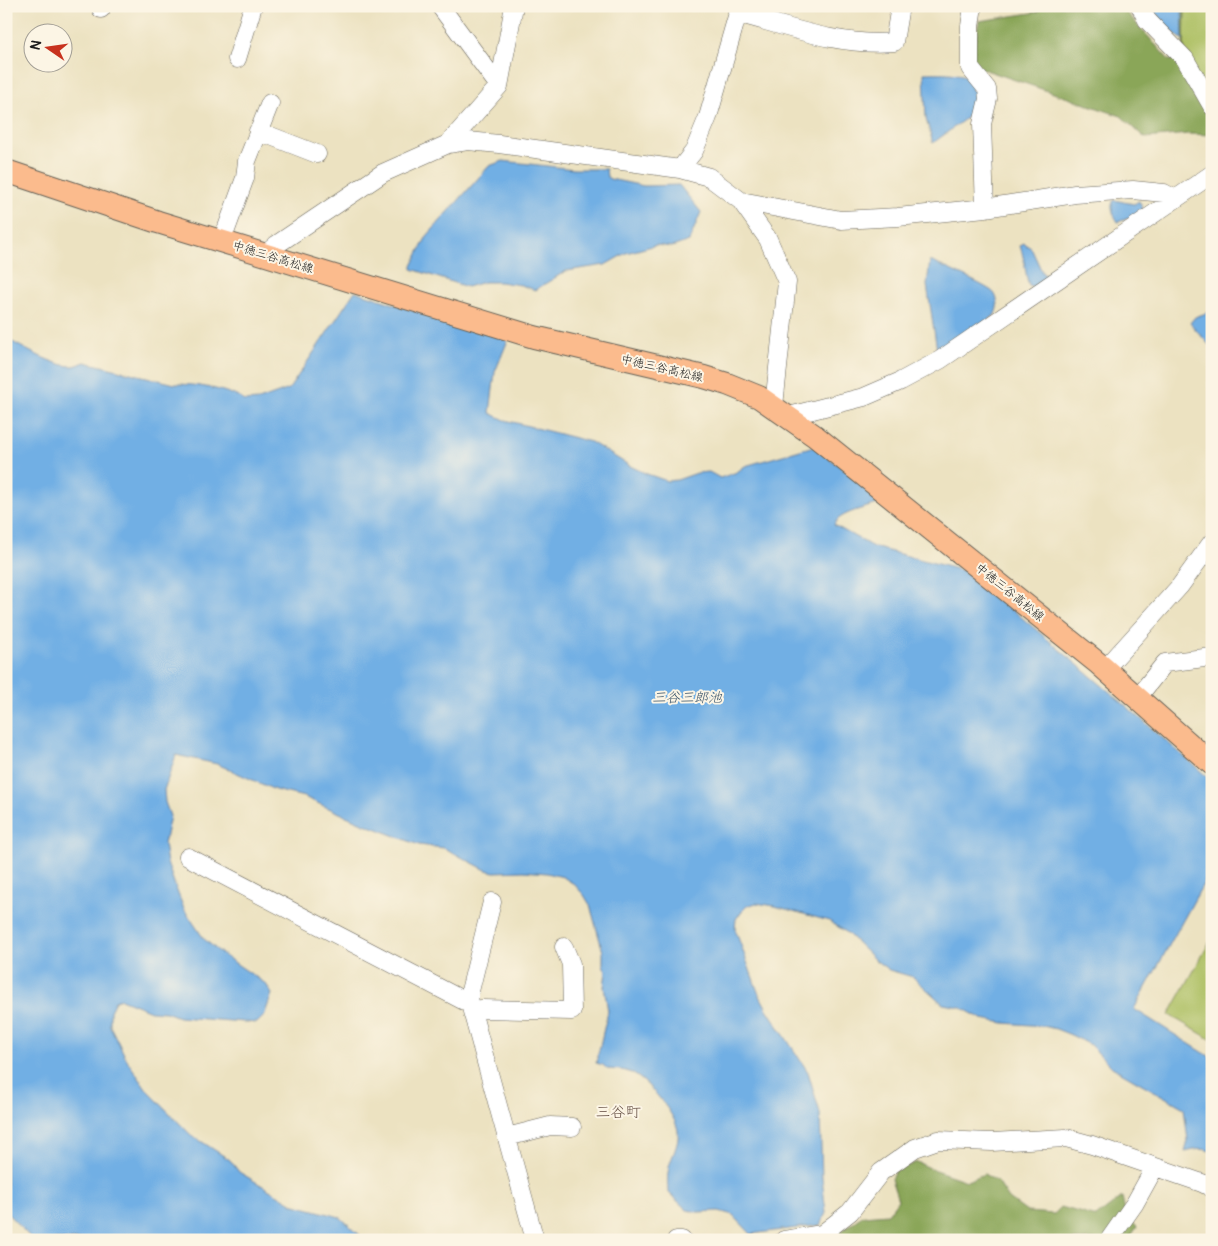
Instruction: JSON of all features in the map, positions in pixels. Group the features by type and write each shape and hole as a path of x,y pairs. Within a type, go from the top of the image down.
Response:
{"main road":[{"name":"中徳三谷高松線","path":"6,171 158,222 534,337 727,384 759,397 815,436 1105,669 1212,764"}],"street":[{"path":"237,59 253,6"},
{"path":"440,6 499,86"},
{"path":"448,144 499,86 514,6"},
{"path":"680,169 694,151 708,117 738,10 835,39 873,44 894,42 900,6"},
{"path":"973,6 970,26 970,68 987,89 988,99 982,124 985,208"},
{"path":"1140,6 1156,31 1185,59 1212,106"},
{"path":"222,241 245,178 247,161 270,103"},
{"path":"258,131 317,154"},
{"path":"266,254 276,245 383,173 448,144 468,141 499,144 680,169 709,177 741,201 768,239 787,282 781,411 864,397 901,381 940,360 1212,174"},
{"path":"741,201 840,220 898,217 985,208 1075,194 1133,190 1164,193 1175,199"},
{"path":"1105,669 1180,586 1212,542"},
{"path":"1137,698 1165,663 1212,656"},
{"path":"188,857 471,1007 482,1009 572,1011 571,964 564,947"},
{"path":"492,902 469,995 535,1240"},
{"path":"507,1137 550,1126 572,1127"},
{"path":"784,1240 822,1237 850,1212 881,1172 915,1148 938,1140 992,1142 1066,1138 1212,1188"},
{"path":"1109,1240 1135,1204 1155,1167"},
{"path":"676,1240 682,1240"}],"green space":[{"path":"1041,6 1121,6 1170,61 1183,47 1183,6 1185,6 1184,49 1176,57 1186,83 1212,117 1212,135 1188,134 1145,138 1121,116 971,65 979,21 1038,12"},
{"path":"1185,6 1212,6 1212,117 1186,83 1176,57 1184,49"},
{"path":"1212,938 1212,1040 1169,1015"},
{"path":"917,1162 967,1181 984,1174 998,1182 1009,1199 1027,1212 1054,1214 1061,1207 1096,1217 1122,1197 1126,1216 1137,1227 1128,1240 829,1240 862,1216 888,1214 898,1200 891,1179 895,1171"}],"water":[{"path":"1151,6 1182,6 1183,40 1165,24"},
{"path":"924,73 963,75 976,82 982,93 982,103 965,119 933,143 926,119"},
{"path":"503,161 574,169 606,169 607,177 610,179 644,186 679,185 701,212 689,241 672,247 656,245 626,253 605,265 566,271 535,290 521,285 500,282 484,282 467,287 412,269 427,236 489,166"},
{"path":"1114,200 1134,204 1139,201 1143,209 1135,216 1118,222 1112,209"},
{"path":"1023,243 1031,248 1043,274 1048,276 1034,288 1029,286 1020,246"},
{"path":"930,261 983,286 994,293 997,299 994,316 949,350 937,350 927,285"},
{"name":"三谷三郎池","path":"355,291 474,331 507,336 508,340 495,372 490,413 505,420 591,442 630,466 667,481 677,480 697,473 709,472 720,478 737,472 745,466 814,446 884,502 848,513 837,520 834,525 873,547 968,572 1212,781 1212,868 1134,1009 1212,1058 1212,1152 1202,1149 1185,1152 1188,1141 1184,1108 1112,1067 1089,1044 1056,1029 982,1019 960,1007 943,1004 913,977 889,970 875,960 846,932 829,921 775,906 756,903 747,906 741,912 736,919 735,929 758,992 808,1072 820,1113 822,1178 826,1213 820,1225 751,1234 733,1215 719,1211 698,1212 687,1210 668,1192 669,1168 678,1137 676,1124 672,1116 660,1099 639,1078 627,1071 607,1069 603,1065 596,1063 608,1011 604,987 606,971 603,965 603,952 590,905 574,884 563,877 547,873 524,871 494,872 486,870 444,848 419,845 362,823 304,797 275,790 217,764 176,755 164,790 165,802 170,816 164,844 167,863 184,909 204,939 222,954 266,984 272,994 264,1016 257,1023 179,1017 166,1012 151,1011 121,999 115,1001 110,1011 110,1026 128,1062 148,1091 190,1134 230,1160 239,1172 295,1205 340,1217 365,1240 33,1240 6,1212 6,338 39,356 57,363 74,366 85,362 175,384 221,390 245,401 259,400 289,389"},
{"path":"1212,311 1212,348 1190,323 1195,317"}],"district":[{"name":"三谷町","path":"618,1112"}]}
